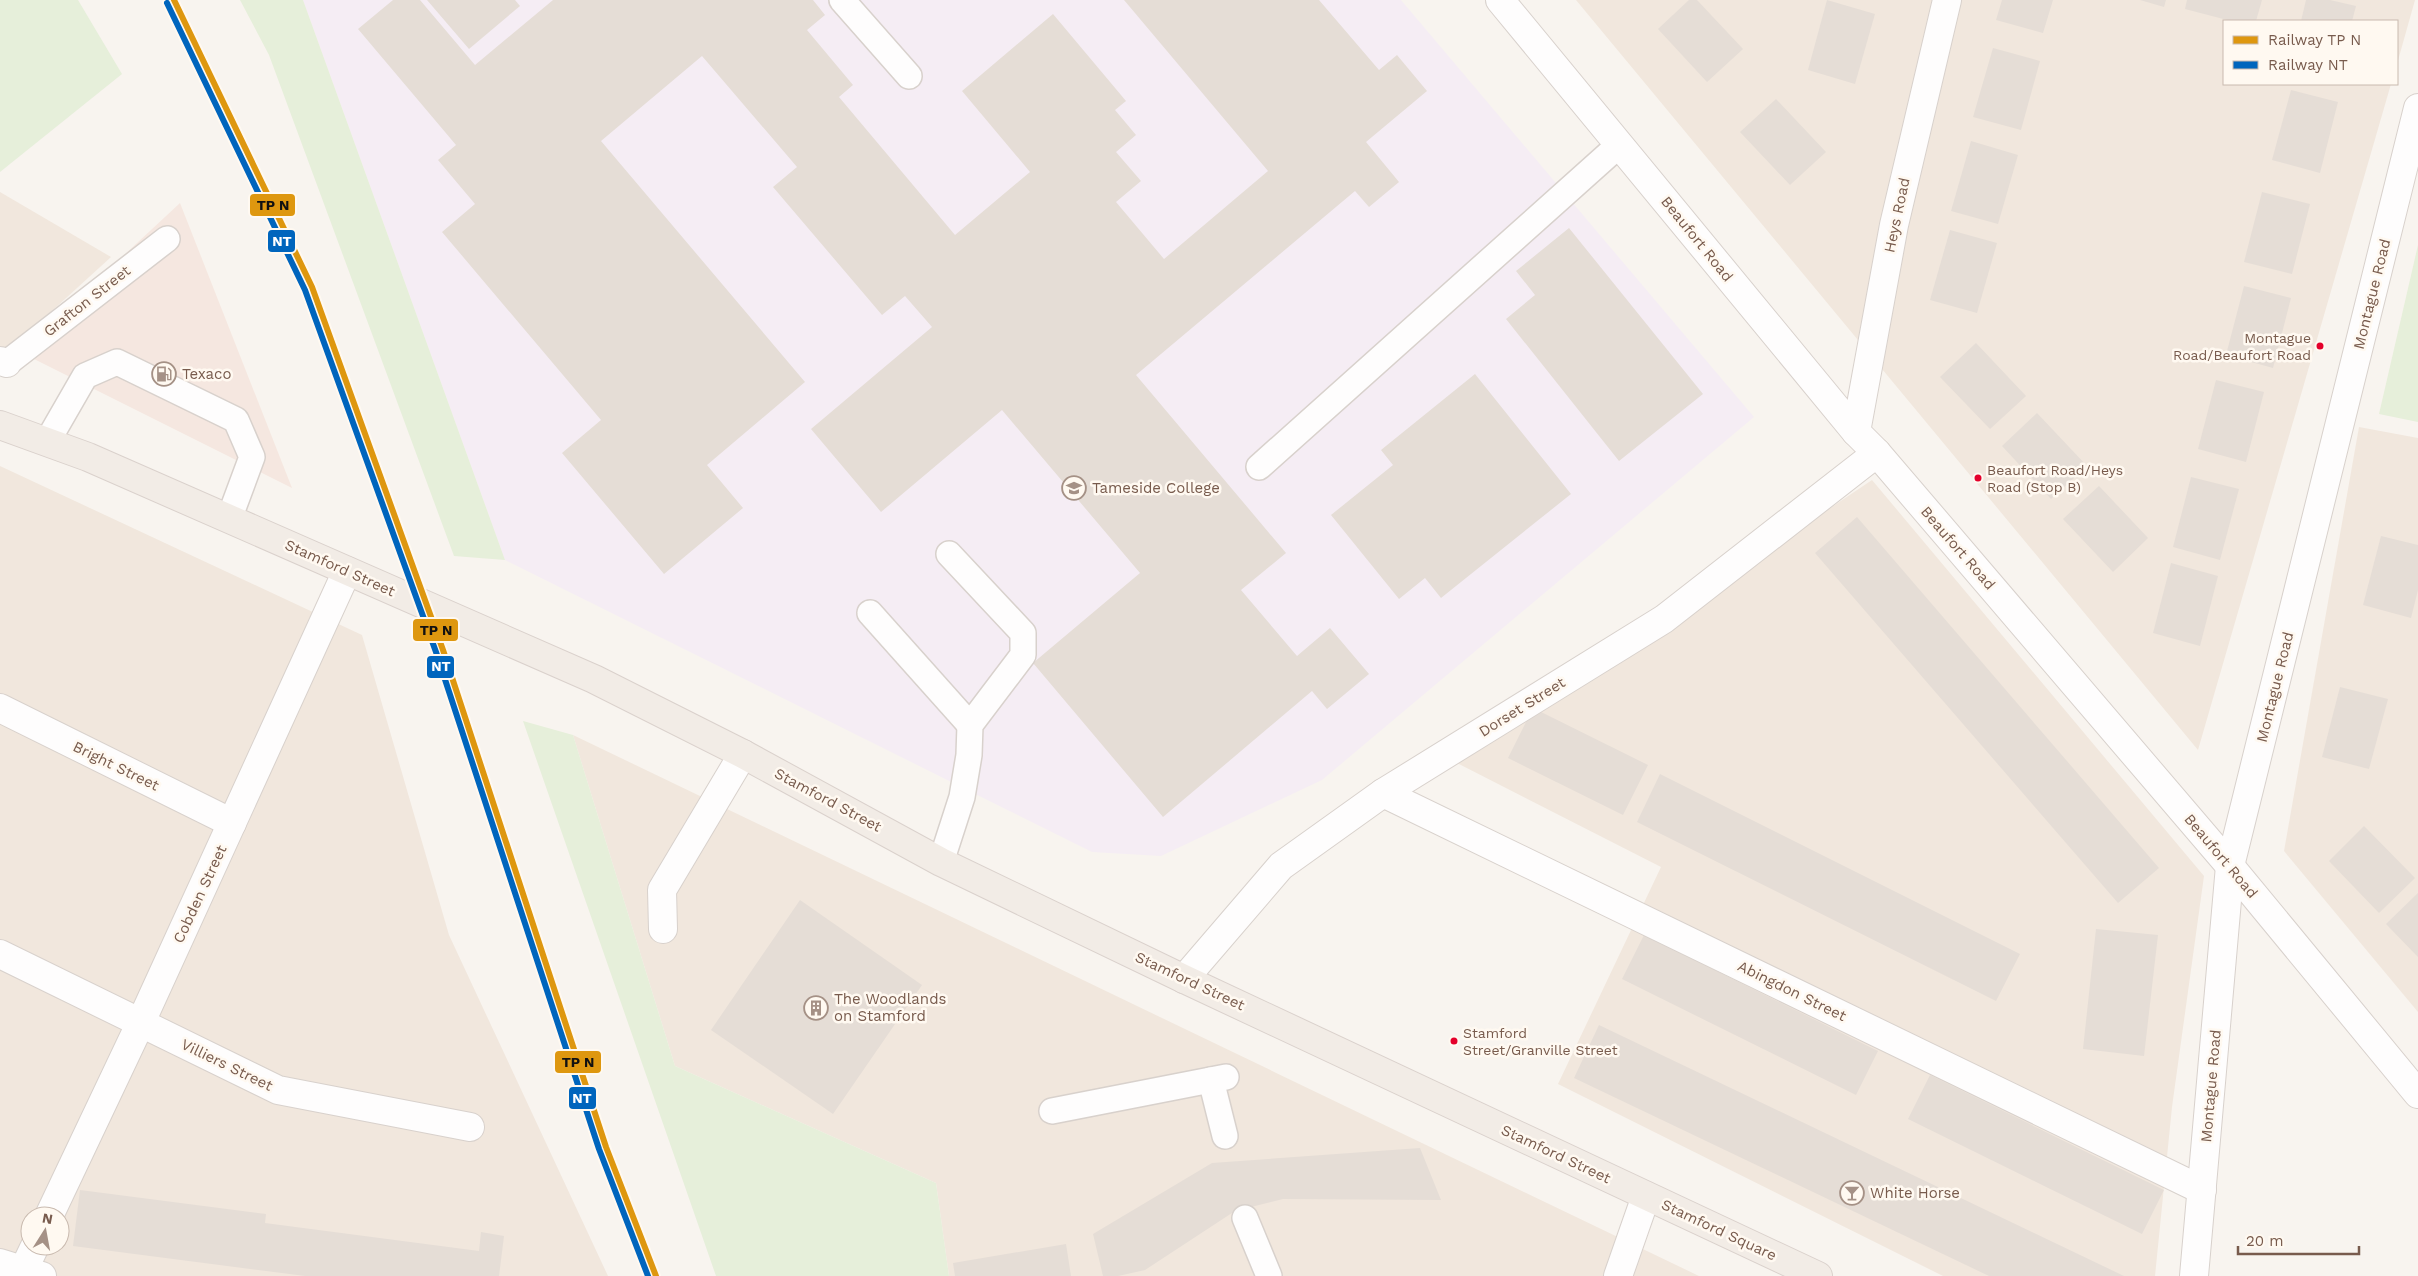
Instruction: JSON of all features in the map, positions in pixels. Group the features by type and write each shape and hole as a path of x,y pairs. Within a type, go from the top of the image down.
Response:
{"highway":[{"name":"Stamford Street","path":"0,425 88,457 594,679 743,754 941,862 1184,979 1646,1196"},
{"name":"Stamford Square","path":"1646,1196 1818,1276"}],"street":[{"name":"Beaufort Road","path":"1500,0 1856,432 1877,453 2230,866 2418,1094"},
{"name":"Heys Road","path":"1856,432 1894,225 1947,0"},
{"name":"Montague Road","path":"2194,1276 2230,866 2418,108"},
{"name":"Dorset Street","path":"1184,979 1281,866 1383,793 1664,619 1877,453"},
{"name":"Cobden Street","path":"54,1206 232,823 354,574"},
{"name":"Bright Street","path":"0,708 232,823"},
{"path":"663,929 662,890 743,754"},
{"name":"Abingdon Street","path":"1383,793 2202,1190"},
{"name":"Villiers Street","path":"0,954 278,1090 470,1127"},
{"path":"1618,1276 1646,1196"},
{"path":"22,1270 30,1256"}],"lane":[{"path":"842,0 909,76"},
{"path":"1259,467 1620,145"},
{"name":"Grafton Street","path":"4,362 167,239"},
{"path":"47,442 85,376 117,362 236,420 252,456 229,519"},
{"path":"941,862 962,797 969,755 970,724 1023,655 1023,633 948,554"},
{"path":"870,612 970,724"},
{"path":"1052,1111 1219,1078 1225,1136"},
{"path":"1245,1218 1269,1276"}],"shaded area":[{"name":"Tameside College","path":"303,0 1401,0 1754,417 1322,780 1161,856 1092,852 505,560"},
{"path":"1576,0 2415,0 2398,60 2398,20 2223,20 2223,85 2391,85 2198,750"},
{"path":"0,192 111,257 9,350 0,346"},
{"path":"180,203 292,488 20,352"},
{"path":"2359,427 2418,438 2418,1012 2284,851"},
{"path":"0,466 362,635 449,935 608,1276 0,1276"},
{"path":"1872,480 2204,876 2172,1107 2155,1276 1943,1276 1558,1084 1661,867 1457,763 1533,708"},
{"path":"573,735 1699,1276 949,1276 936,1183 675,1066"}],"green space":[{"path":"0,0 78,0 122,74 0,172"},
{"path":"240,0 303,0 505,560 454,556 269,55"},
{"path":"2418,245 2418,422 2379,414"},
{"path":"523,721 573,735 675,1066 936,1183 949,1276 716,1276"}],"building":[{"name":"Tameside College","path":"393,0 420,0 475,65 553,0 813,0 825,15 807,30 853,85 839,97 955,235 1030,172 962,91 1053,14 1126,101 1115,110 1136,135 1116,152 1141,181 1116,202 1164,259 1268,171 1124,0 1319,0 1379,70 1397,55 1427,91 1366,142 1399,182 1369,207 1355,191 1136,375 1286,553 1241,590 1297,656 1330,628 1369,674 1327,709 1312,691 1163,817 1033,663 1140,573 1002,410 881,512 811,429 932,327 905,296 882,315 773,187 797,167 702,56 601,141 805,382 707,465 743,508 664,574 562,453 601,420 442,232 475,204 438,160 456,145 358,29"},
{"path":"427,0 515,0 520,6 469,49"},
{"path":"1689,0 1697,0 1743,49 1707,82 1658,29"},
{"path":"1827,0 1875,14 1855,84 1808,70"},
{"path":"2002,0 2053,0 2043,33 1996,20"},
{"path":"2140,0 2166,0 2164,7"},
{"path":"2187,0 2262,0 2256,20 2227,20 2185,9"},
{"path":"2306,0 2330,0 2356,6 2352,20 2301,20"},
{"path":"1993,48 2040,61 2021,130 1973,117"},
{"path":"2291,90 2338,102 2320,173 2272,160"},
{"path":"1776,99 1826,152 1790,185 1740,132"},
{"path":"1971,141 2018,155 1998,224 1951,211"},
{"path":"2262,192 2310,204 2292,274 2244,262"},
{"path":"1569,228 1703,394 1619,461 1506,319 1535,295 1516,271"},
{"path":"1950,230 1997,243 1977,313 1930,300"},
{"path":"2244,286 2291,298 2273,368 2226,355"},
{"path":"1976,343 2026,396 1990,429 1940,377"},
{"path":"1475,374 1571,494 1441,598 1425,578 1399,599 1331,515 1393,465 1381,450"},
{"path":"2216,380 2264,392 2246,462 2198,449"},
{"path":"2037,413 2087,466 2051,499 2002,446"},
{"path":"2191,477 2239,489 2220,560 2173,547"},
{"path":"2099,486 2148,538 2113,572 2063,519"},
{"path":"1857,517 2159,868 2118,903 1815,553"},
{"path":"2381,536 2418,545 2418,590 2411,618 2363,605"},
{"path":"2171,563 2218,576 2200,646 2153,633"},
{"path":"2340,687 2388,699 2369,769 2322,757"},
{"path":"1533,708 1648,765 1623,815 1508,758"},
{"path":"1660,774 2020,954 1996,1001 1637,822"},
{"path":"2364,826 2415,878 2379,913 2329,861"},
{"path":"2418,893 2418,957 2386,924"},
{"name":"The Woodlands on Stamford","path":"800,900 922,985 833,1114 711,1030"},
{"path":"2096,929 2158,935 2144,1056 2083,1049"},
{"path":"1644,935 1878,1051 1856,1095 1622,979"},
{"path":"1599,1025 2124,1276 1989,1276 1574,1078"},
{"path":"1930,1075 2164,1190 2142,1234 1908,1119"},
{"path":"1420,1148 1441,1200 1283,1199 1235,1211 1145,1270 1118,1276 1103,1276 1093,1234 1212,1163"},
{"path":"80,1190 266,1214 265,1223 479,1251 481,1232 504,1236 499,1276 305,1276 73,1246"},
{"path":"1066,1244 1071,1276 955,1276 953,1263"}],"transit line":[{"path":"174,0 312,287 443,650 606,1147 656,1276"}],"rail line":[{"name":"NT","path":"167,3 305,290 436,652 599,1149 648,1276"}],"place":[{"name":"Montague Road/Beaufort Road","path":"2320,346"},
{"name":"Texaco","path":"164,374"},
{"name":"Beaufort Road/Heys Road (Stop B)","path":"1978,478"},
{"name":"Tameside College","path":"1074,488"},
{"name":"The Woodlands on Stamford","path":"816,1008"},
{"name":"Stamford Street/Granville Street","path":"1454,1041"},
{"name":"White Horse","path":"1852,1193"}]}
